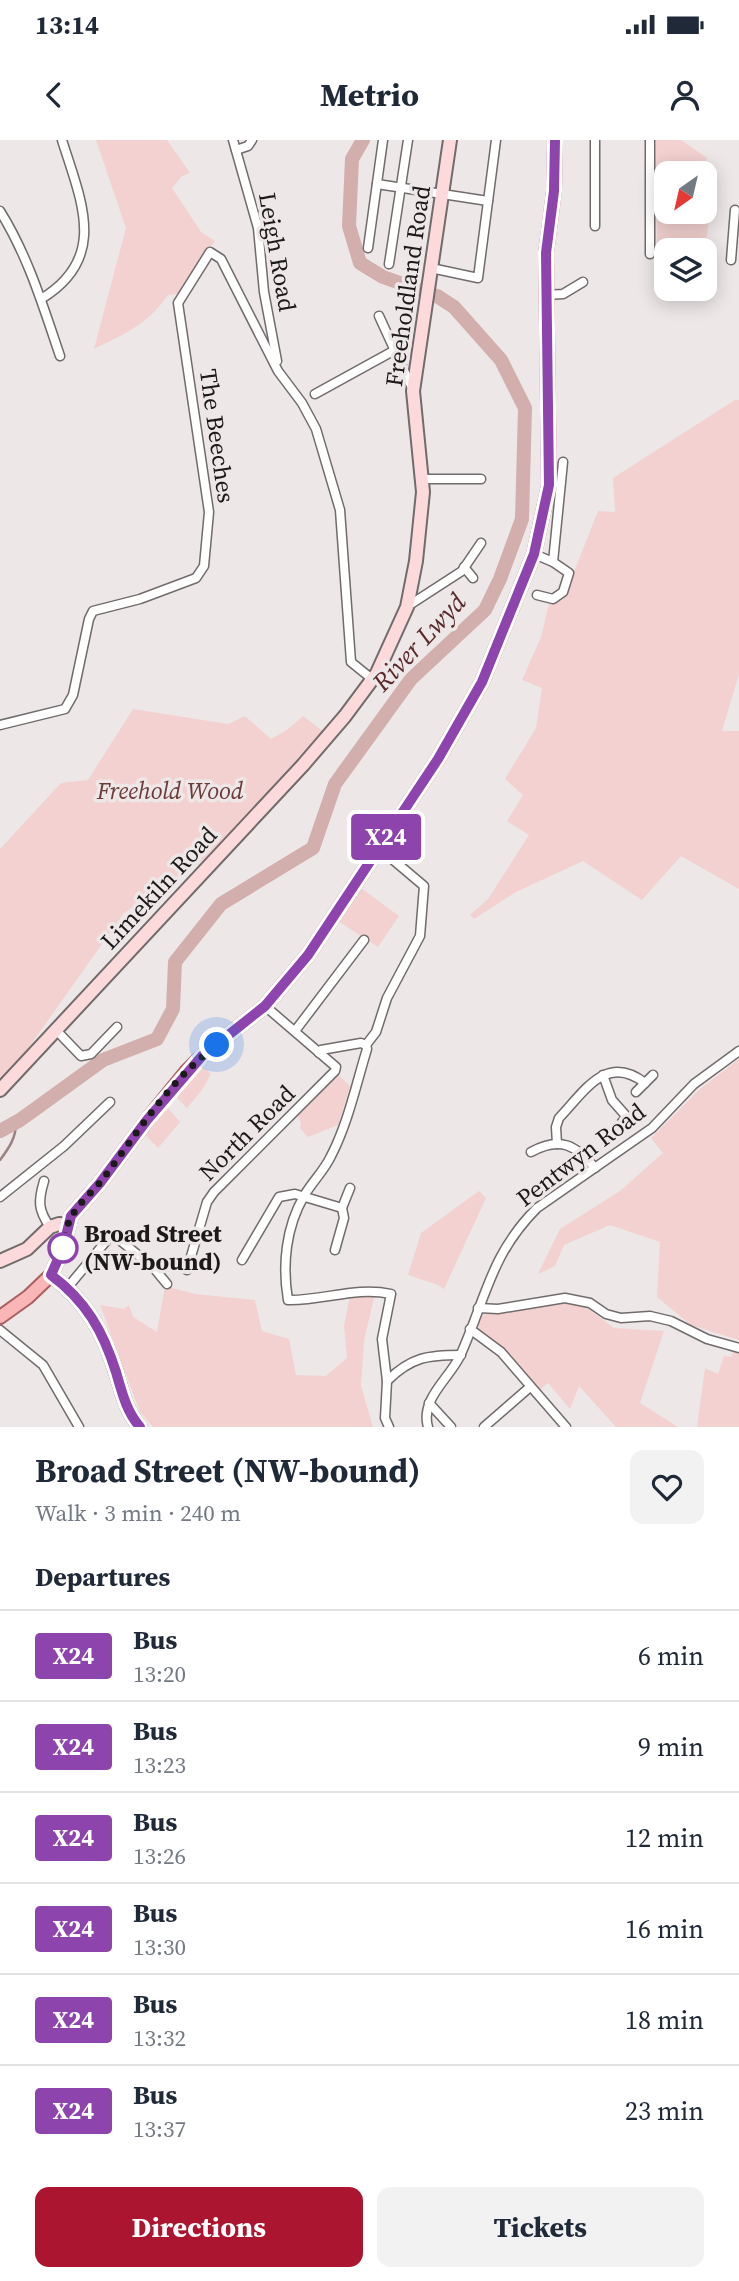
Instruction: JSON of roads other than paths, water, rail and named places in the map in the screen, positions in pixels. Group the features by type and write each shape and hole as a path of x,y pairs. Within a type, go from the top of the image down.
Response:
{"main road":[{"name":"Freeholdland Road","path":"372,679 407,607 416,561 423,492 413,391 450,140"},
{"path":"0,1317 28,1297 51,1275 63,1248 68,1225 79,1206 186,1072 265,1006 308,955 438,759 482,682 534,554 549,485 546,253 554,191 555,140"},
{"name":"Limekiln Road","path":"0,1090 303,765 372,679"},
{"path":"0,1261 27,1249 50,1227 68,1225"},
{"path":"51,1275 82,1301 102,1336 122,1397 140,1427"}],"street":[{"path":"41,299 61,286 71,275 80,261 84,244 84,212 62,140"},
{"name":"Leigh Road","path":"233,140 258,228 264,292 278,371"},
{"path":"236,150 248,146 252,140"},
{"path":"368,248 383,140"},
{"path":"389,264 408,140"},
{"path":"431,268 478,278 496,140"},
{"path":"595,140 595,226"},
{"path":"650,254 651,145"},
{"path":"377,184 488,201"},
{"path":"731,260 736,232 735,210"},
{"path":"0,211 20,247 60,356"},
{"name":"The Beeches","path":"0,725 65,709 73,695 93,611 140,599 196,578 204,566 209,512 178,303 210,252 221,260 278,371"},
{"path":"547,295 563,294 583,282"},
{"path":"379,316 413,391"},
{"path":"315,394 395,350"},
{"path":"278,371 302,403 316,429 340,510 351,662 372,679"},
{"path":"553,562 563,462"},
{"path":"422,479 481,478"},
{"path":"407,607 461,571 481,543"},
{"path":"534,554 569,573 563,593 553,598 537,595"},
{"path":"464,567 473,578"},
{"path":"366,1045 376,1032 387,998 420,936 424,886 379,848"},
{"path":"295,1031 364,940"},
{"path":"265,1006 319,1053 321,1050 361,1043 366,1045"},
{"path":"55,1029 80,1056 91,1054 117,1027"},
{"path":"366,1045 368,1049 331,1158 304,1196 291,1223 288,1243 288,1300 306,1301 349,1292 373,1291 391,1294 382,1339 387,1381 385,1418 389,1427"},
{"name":"Pentwyn Road","path":"429,1403 461,1354 497,1261 522,1224 537,1208 652,1128 694,1084 739,1051"},
{"name":"North Road","path":"187,1270 207,1202 214,1192 335,1071 336,1067 319,1053"},
{"path":"557,1144 556,1127 559,1118 603,1075 622,1071 635,1075 645,1083"},
{"path":"603,1075 612,1100 626,1117 622,1122"},
{"path":"636,1092 653,1075"},
{"path":"0,1197 64,1146 110,1102"},
{"path":"531,1152 557,1144 575,1148 595,1168"},
{"path":"44,1181 38,1203 50,1227"},
{"path":"335,1250 344,1218 342,1208 349,1188"},
{"path":"242,1260 279,1197 295,1194 342,1208"},
{"path":"68,1287 112,1234 153,1267 167,1284"},
{"path":"478,1308 498,1309 565,1298 590,1303 606,1314 621,1318 650,1316 671,1321 707,1339 739,1348"},
{"path":"0,1329 43,1365 79,1427"},
{"path":"470,1329 501,1352 566,1427"},
{"path":"387,1381 407,1363 439,1355 461,1354"},
{"path":"484,1427 530,1387"},
{"path":"428,1427 426,1420 429,1403"},
{"path":"429,1403 451,1427"}],"waterway":[{"name":"River Lwyd","path":"0,1131 20,1120 103,1060 157,1039 173,1009 175,962 221,904 313,848 335,784 411,679 485,610 500,579 522,519 525,408 501,360 454,307 437,296 383,277 360,263 349,226 352,159 363,140"},
{"path":"0,1160 11,1143 16,1123"}],"place":[{"name":"Broad Street (NW-bound)","path":"63,1248"}],"park label":[{"name":"Freehold Wood","path":"170,791"}]}
